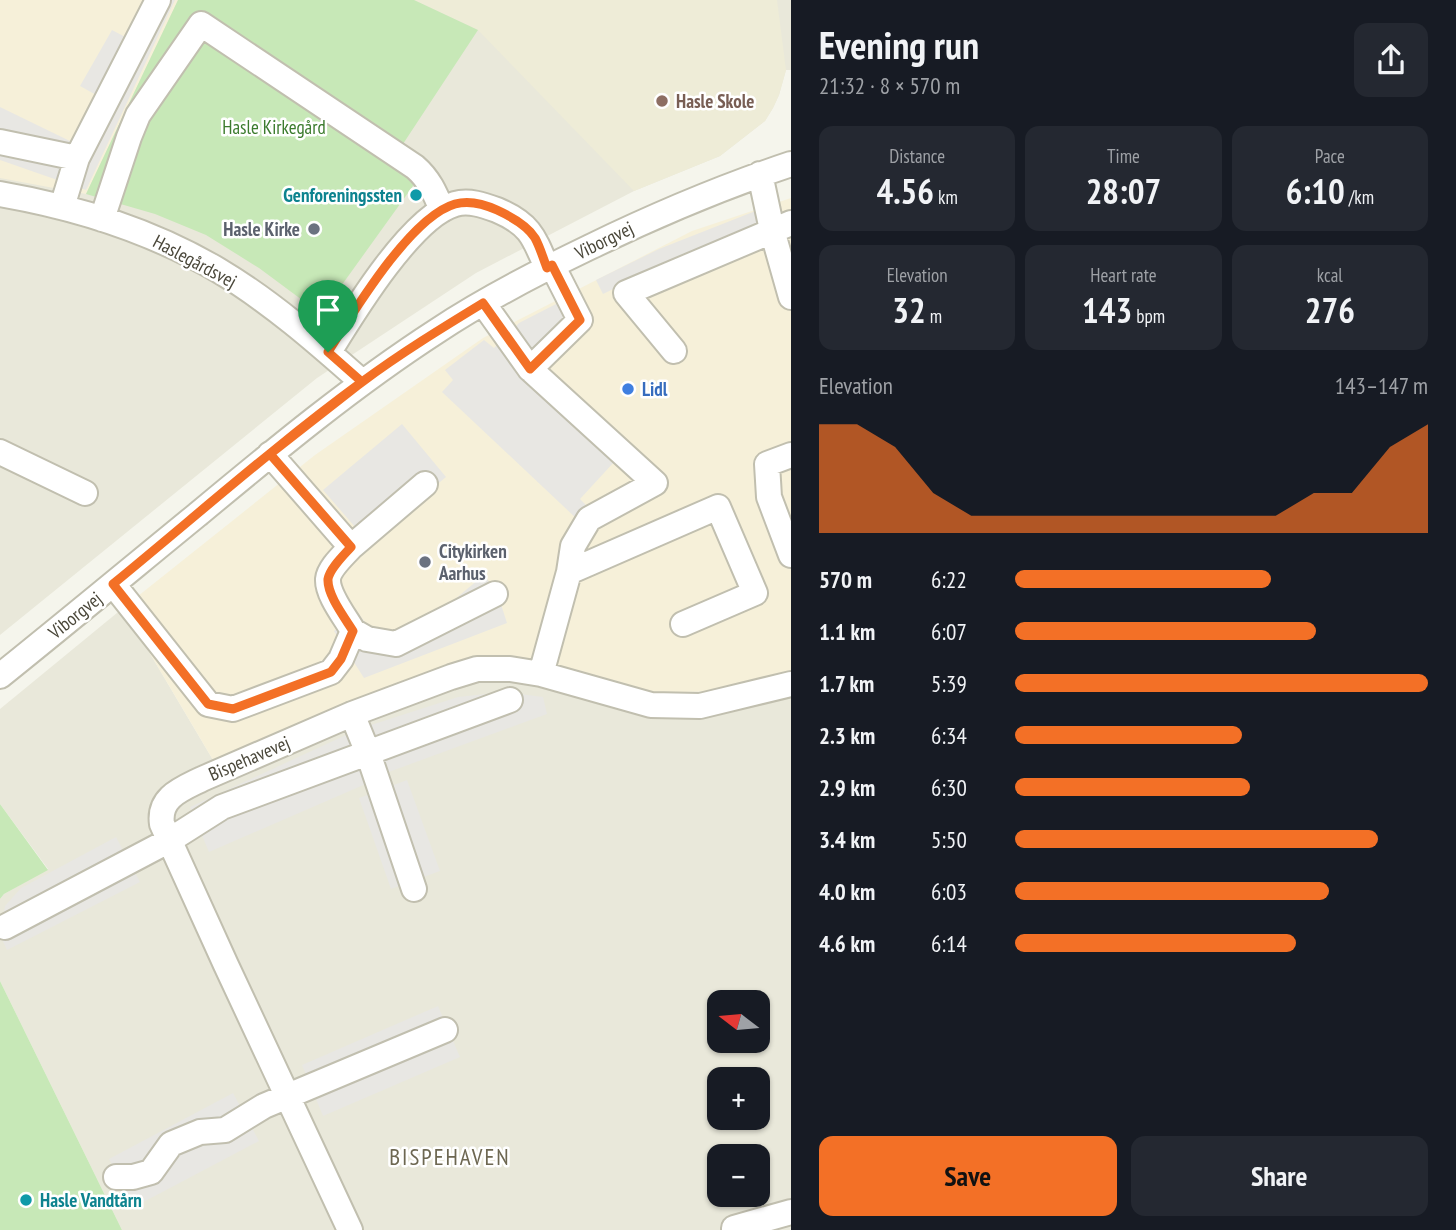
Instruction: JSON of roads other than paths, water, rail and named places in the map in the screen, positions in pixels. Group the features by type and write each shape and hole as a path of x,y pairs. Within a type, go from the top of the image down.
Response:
{"street":[{"path":"62,207 77,158 158,0"},
{"path":"102,219 138,116 201,24 415,167 432,185 442,210"},
{"path":"0,142 77,158"},
{"name":"Viborgvej","path":"0,676 270,454 362,382 439,330 550,266 690,201 791,164"},
{"path":"760,174 781,226 791,297"},
{"name":"Haslegårdsvej","path":"0,194 62,207 102,219 173,247 217,270 265,301 362,382"},
{"path":"328,352 395,254 422,225 442,210 465,202 490,207 520,223 534,236 580,320 530,369"},
{"path":"674,351 626,293 781,226"},
{"path":"483,303 530,369 655,483 589,519 573,546 569,572 541,674"},
{"path":"0,452 85,493"},
{"path":"270,454 351,547"},
{"path":"791,455 766,464 769,497 791,555"},
{"path":"425,484 351,547 328,578 330,592 353,631 367,639 396,644 495,594"},
{"path":"569,572 718,507 755,593 683,624"},
{"path":"113,584 208,704 233,709 331,672 341,659 353,631"},
{"name":"Bispehavevej","path":"350,1230 162,824 160,816 168,798 202,779 352,714 477,669 510,669 541,674 651,705 700,706 791,684"},
{"path":"5,928 170,840 222,807 510,699"},
{"path":"352,714 368,752 414,889"},
{"path":"116,1177 133,1177 151,1172 171,1144 200,1132 225,1130 264,1106 445,1030"},
{"path":"734,1230 791,1212"}],"place":[{"name":"Hasle Skole","path":"662,101"},
{"name":"Genforeningssten","path":"416,195"},
{"name":"Hasle Kirke","path":"314,229"},
{"name":"Lidl","path":"628,389"},
{"name":"Citykirken Aarhus","path":"425,562"},
{"name":"Hasle Vandtårn","path":"26,1200"}],"district":[{"name":"BISPEHAVEN","path":"450,1156"}],"park label":[{"name":"Hasle Kirkegård","path":"274,127"}]}
